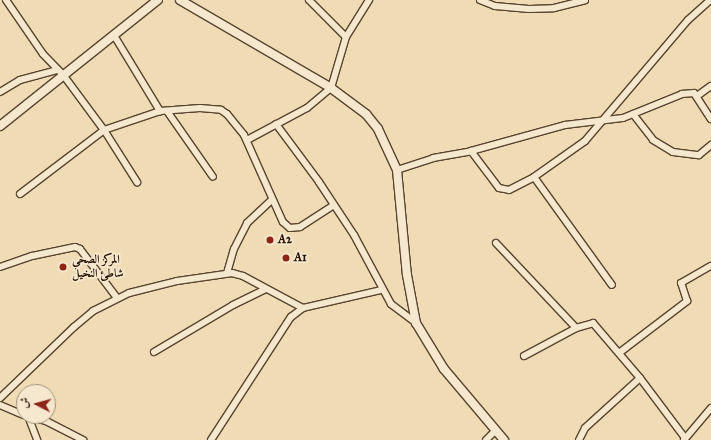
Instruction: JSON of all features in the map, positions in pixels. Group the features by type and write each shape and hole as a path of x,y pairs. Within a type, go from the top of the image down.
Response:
{"street":[{"path":"6,0 43,54 61,73 104,130 137,182"},
{"path":"0,126 61,73 114,37 158,0"},
{"path":"180,0 331,88 353,103 370,119 388,147 397,170 407,275 416,323 444,369 504,440"},
{"path":"309,0 346,37"},
{"path":"247,140 308,108 331,88 346,37 369,0"},
{"path":"480,0 495,6 529,9 554,8 585,0"},
{"path":"471,151 498,188 509,190 534,178 585,141 688,20 710,0"},
{"path":"114,37 163,111 213,177"},
{"path":"0,92 20,80 61,73"},
{"path":"697,96 711,86"},
{"path":"397,170 433,158 471,151 565,125 601,122 633,114 690,92 697,96 711,119"},
{"path":"20,194 104,130 163,111 200,108 221,110 227,114 247,140 272,200 283,222 290,228 295,229 334,205"},
{"path":"633,114 653,140 673,152 699,155 711,145"},
{"path":"276,124 354,235 381,290 391,304 416,323"},
{"path":"534,178 612,284"},
{"path":"227,273 234,249 247,223 272,200"},
{"path":"496,243 576,328"},
{"path":"0,267 32,256 75,247 80,249 117,298"},
{"path":"619,353 687,301 681,283 711,266"},
{"path":"0,398 74,327 93,311 117,298 177,281 227,273 243,276 303,308"},
{"path":"154,352 233,305 266,289"},
{"path":"211,440 291,317 303,308 381,290"},
{"path":"524,356 576,328 593,323 640,378 684,439 711,408"},
{"path":"579,440 585,428 640,378"},
{"path":"0,405 16,411"},
{"path":"30,424 37,440"},
{"path":"52,424 83,440"},
{"path":"486,440 495,431"}],"place":[{"name":"A2","path":"270,240"},
{"name":"A1","path":"286,258"},
{"name":"المركز الصحي شاطئ النخيل","path":"63,267"}]}
